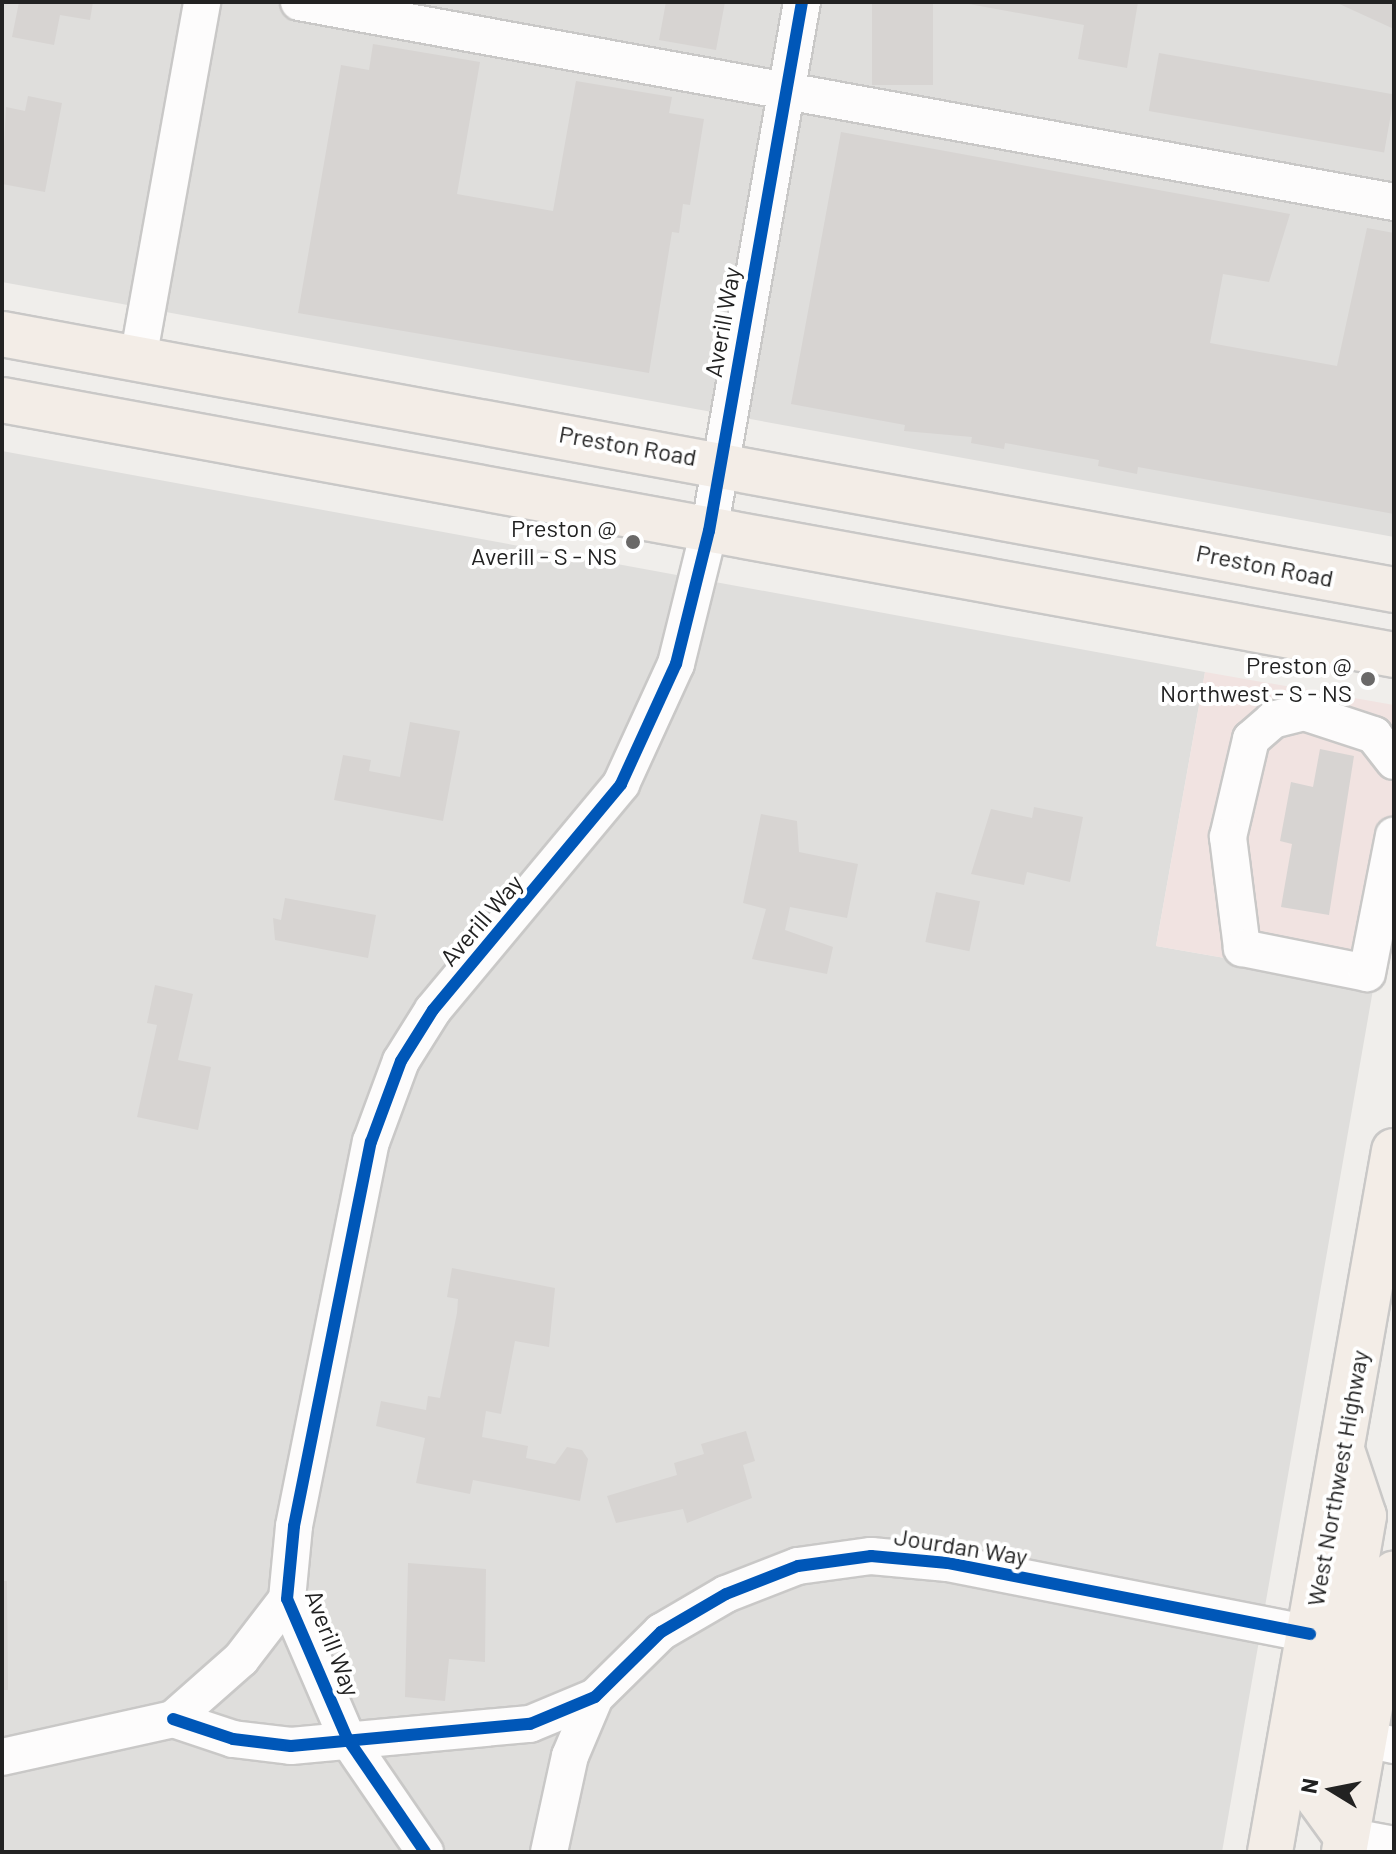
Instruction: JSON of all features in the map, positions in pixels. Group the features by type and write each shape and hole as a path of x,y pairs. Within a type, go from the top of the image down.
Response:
{"main road":[{"name":"Preston Road","path":"2,334 719,461 1394,590"},
{"path":"2,400 1394,655"},
{"name":"West Northwest Highway","path":"1270,1852 1394,1151"},
{"path":"1341,1447 1364,1516 1318,1783 1319,1799 1345,1844"},
{"path":"1345,1844 1379,1742 1394,1573"}],"street":[{"path":"138,359 202,2"},
{"path":"299,2 1394,202"},
{"name":"Averill Way","path":"425,1852 347,1738 287,1599 294,1526 371,1142 401,1061 433,1010 621,784 676,664 709,531 802,2"},
{"path":"1394,761 1374,735 1304,712 1273,720 1251,739 1228,837 1242,948 1367,973 1388,905 1394,836"},
{"name":"Jourdan Way","path":"2,1757 173,1719 276,1744 530,1724 595,1697 661,1632 726,1594 798,1566 871,1556 948,1563 1310,1634"},
{"name":"Jourdan Way","path":"173,1719 241,1659 287,1599"},
{"path":"549,1852 570,1756 595,1697"},
{"path":"1345,1844 1394,1845"}],"shaded area":[{"path":"2,2 1394,2 1394,537 2,282"},
{"path":"2,451 1205,672 1156,946 1374,984 1222,1852 2,1852"},
{"path":"1205,672 1394,705 1394,869 1374,984 1156,946"}],"building":[{"path":"19,2 93,2 90,20 60,15 54,45 12,37"},
{"path":"666,2 725,2 716,50 659,40"},
{"path":"872,2 933,2 933,85 872,85"},
{"path":"958,2 1138,2 1127,68 1078,59 1084,25"},
{"path":"1335,2 1394,2 1394,29"},
{"path":"373,44 480,62 457,194 553,211 576,81 672,97 669,113 704,119 690,205 683,204 679,233 672,232 649,373 298,313 341,65 369,70"},
{"path":"1159,53 1394,94 1384,153 1149,111"},
{"path":"28,96 62,103 45,192 2,184 6,107 25,111"},
{"path":"841,132 1290,214 1269,282 1223,274 1210,343 1337,366 1367,228 1394,233 1394,514 1138,467 1137,474 1098,466 1099,460 1005,443 1004,449 971,443 972,437 904,431 905,425 791,404"},
{"path":"410,722 460,731 443,821 334,800 343,755 371,760 369,771 400,777"},
{"path":"1320,749 1354,756 1329,915 1281,907 1292,844 1280,841 1291,782 1313,787"},
{"path":"1034,807 1083,817 1070,882 1027,872 1024,885 971,874 991,809 1032,818"},
{"path":"761,814 797,821 799,852 858,864 847,918 790,907 785,930 833,947 827,974 752,959 766,909 743,903"},
{"path":"936,892 980,901 969,951 925,942"},
{"path":"285,898 376,915 368,958 275,940 273,918 281,920"},
{"path":"155,985 193,994 178,1060 211,1067 198,1130 137,1117 157,1025 147,1023"},
{"path":"452,1268 555,1288 549,1347 515,1341 501,1414 486,1411 482,1437 528,1446 526,1458 555,1464 567,1447 582,1450 588,1459 580,1501 473,1480 470,1494 416,1483 425,1438 376,1426 381,1401 426,1410 428,1396 440,1398 457,1313 458,1299 447,1297"},
{"path":"746,1431 755,1461 743,1465 752,1498 687,1523 683,1509 616,1523 607,1496 677,1475 674,1463 704,1454 701,1444"},
{"path":"408,1563 486,1569 485,1662 449,1659 445,1701 405,1697"},
{"path":"2,1581 7,1581 8,1690 2,1690"}],"cycle path":[{"path":"425,1852 347,1738 287,1599 294,1526 371,1142 401,1061 433,1010 621,784 676,664 709,531 802,2"},
{"path":"173,1719 233,1739 291,1746 530,1724 595,1697 661,1632 726,1594 798,1566 871,1556 948,1563 1310,1634"}],"place":[{"name":"Preston @ Averill - S - NS","path":"633,542"},
{"name":"Preston @ Northwest - S - NS","path":"1368,679"}]}
